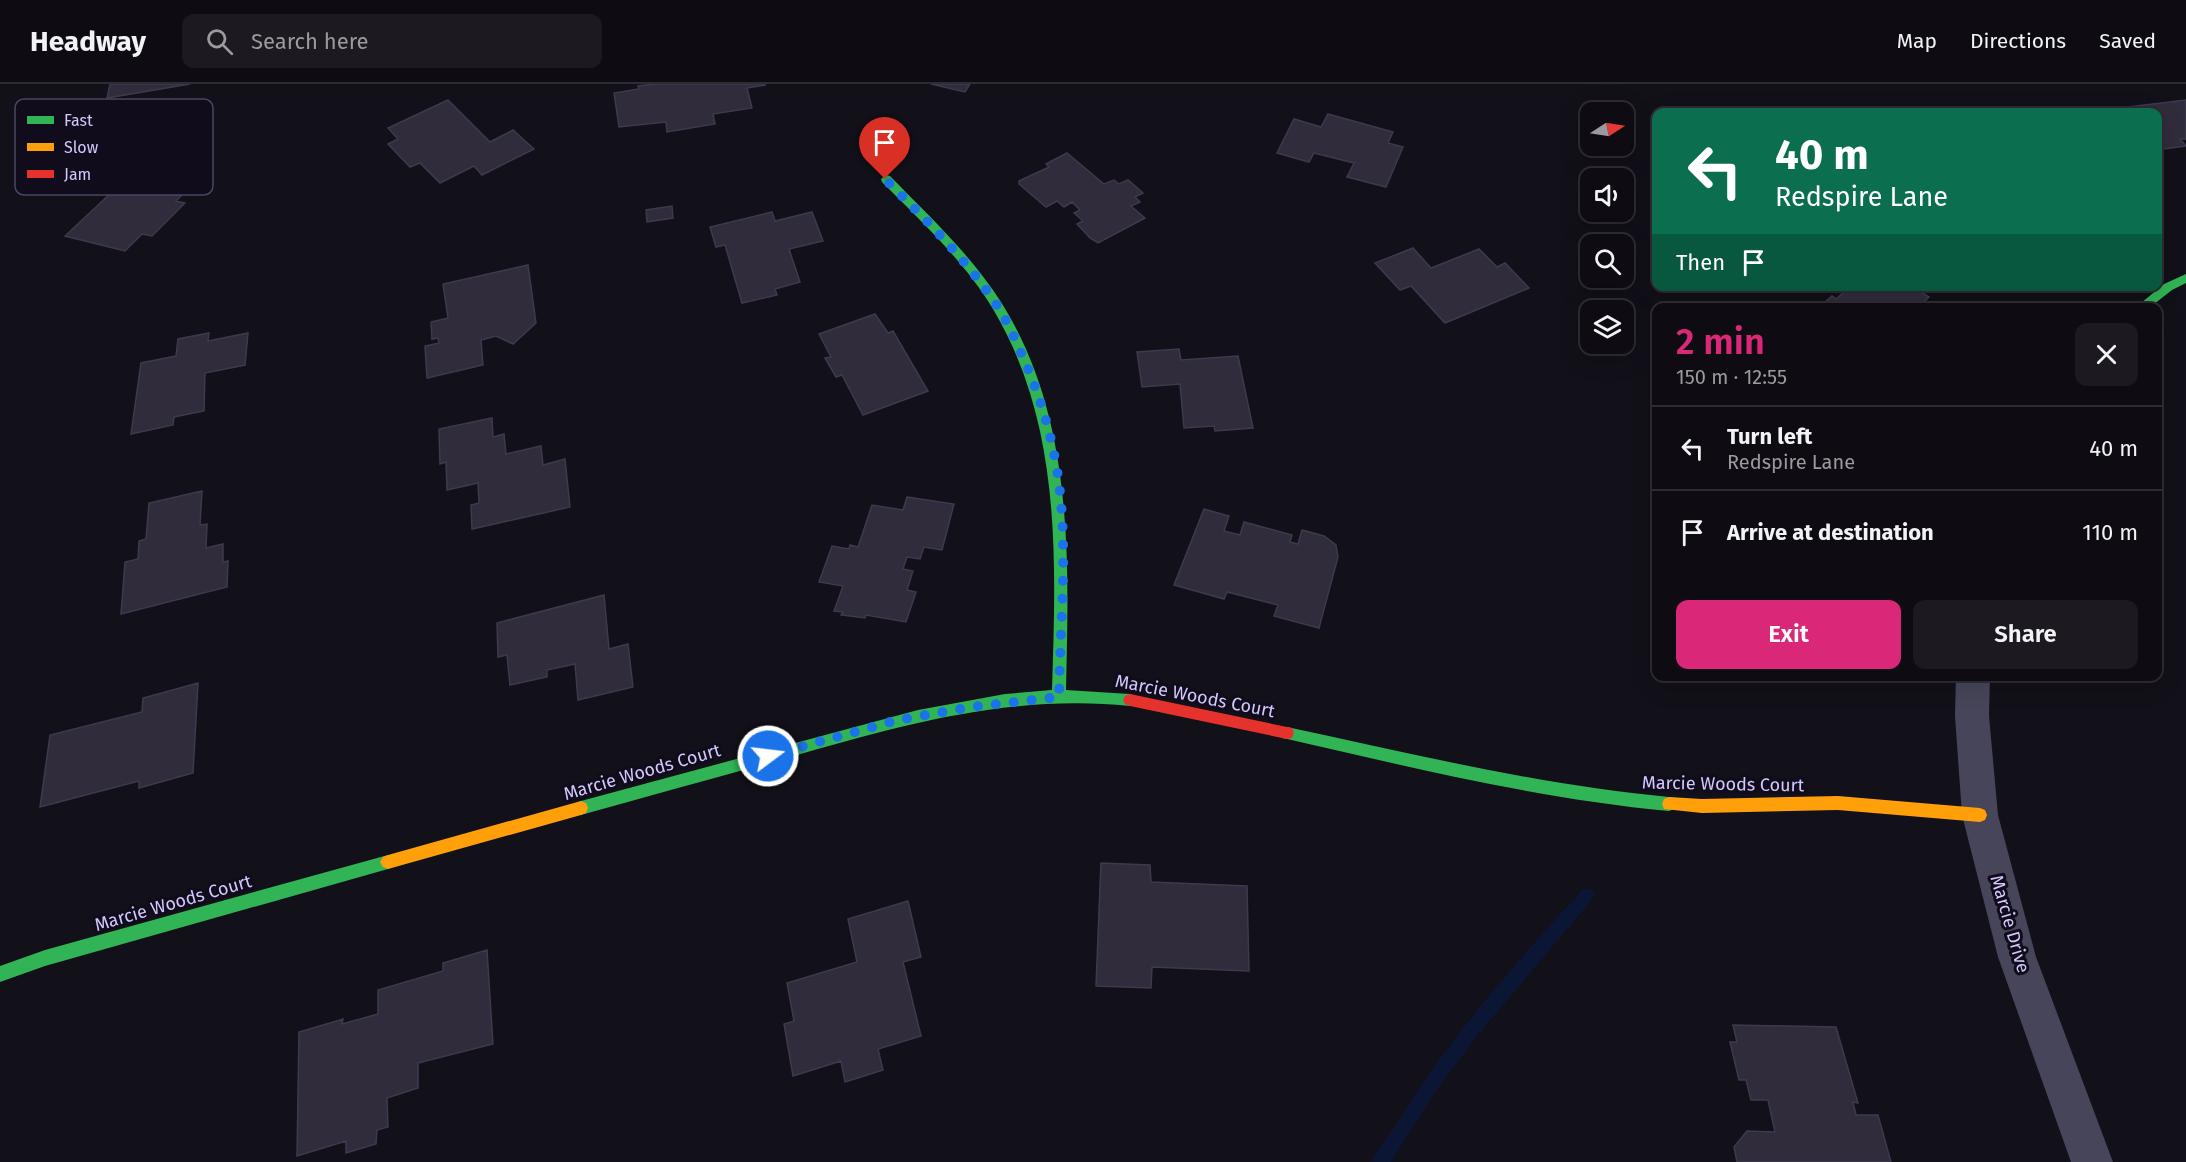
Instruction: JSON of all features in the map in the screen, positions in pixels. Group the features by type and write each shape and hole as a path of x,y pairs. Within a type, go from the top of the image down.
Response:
{"street":[{"path":"885,179 932,225 983,286 1014,337 1034,383 1049,428 1062,524 1059,697"},
{"path":"2147,303 2168,287 2186,278"},
{"name":"Marcie Drive","path":"1973,681 1972,716 1980,815 2017,957 2092,1162"},
{"name":"Marcie Woods Court","path":"0,974 68,952 898,720 972,707 1059,697 1108,697 1163,706 1545,788 1628,801 1702,806 1838,803 1980,815"}],"building":[{"path":"110,84 190,84 107,98"},
{"path":"654,84 765,85 747,88 752,108 713,114 715,124 667,132 666,122 619,127 614,93"},
{"path":"931,84 970,84 965,92"},
{"path":"448,100 490,142 513,130 534,149 482,175 474,166 440,183 420,163 410,167 388,144 398,139 388,128"},
{"path":"2186,100 2186,139 2180,139 2186,146 2162,149 2162,108 2120,108"},
{"path":"1328,114 1393,132 1388,143 1403,147 1386,187 1347,177 1354,163 1314,153 1309,162 1277,153 1294,119 1321,127"},
{"path":"1067,153 1104,184 1114,180 1119,184 1128,180 1143,193 1135,197 1140,202 1131,206 1145,218 1098,243 1077,224 1083,221 1074,213 1080,210 1072,202 1064,207 1057,201 1046,207 1019,184 1019,181 1049,167 1046,164"},
{"path":"109,195 182,195 176,201 185,203 152,236 142,234 125,251 65,236"},
{"path":"672,206 673,218 647,222 646,210"},
{"path":"772,212 775,221 812,212 823,241 789,249 800,282 775,289 777,295 742,303 725,245 716,247 710,227"},
{"path":"1413,248 1431,268 1479,249 1497,267 1505,263 1529,288 1445,323 1411,286 1400,290 1375,263"},
{"path":"528,265 536,323 513,344 496,336 481,340 483,365 427,378 425,346 439,343 438,338 432,339 431,322 448,318 443,284"},
{"path":"1845,291 1919,291 1929,297 1923,303 1824,303 1832,296 1836,299"},
{"path":"875,314 888,333 893,331 928,391 863,415 842,375 836,377 825,358 831,357 819,334"},
{"path":"209,333 208,341 248,333 245,365 205,373 204,411 174,417 173,425 131,434 141,363 176,356 178,339"},
{"path":"1179,349 1181,360 1238,356 1253,428 1215,431 1214,426 1184,428 1180,384 1142,387 1137,352"},
{"path":"492,418 493,437 504,434 506,454 541,446 543,465 565,459 570,507 472,529 471,505 479,503 478,483 447,490 446,462 440,464 439,429"},
{"path":"202,491 200,525 207,524 206,548 223,544 223,562 228,561 227,587 121,614 125,562 138,559 139,541 146,539 149,503"},
{"path":"907,497 954,504 942,550 924,547 920,559 907,557 903,569 913,571 907,590 916,592 906,622 866,615 865,618 841,615 843,612 834,611 843,586 819,582 832,546 849,549 850,545 858,547 872,505 903,510"},
{"path":"1204,509 1229,516 1224,531 1240,535 1244,522 1292,535 1290,542 1298,544 1302,530 1324,536 1336,545 1338,557 1319,628 1274,616 1278,605 1227,592 1224,599 1174,585"},
{"path":"604,595 609,649 628,644 633,687 578,700 575,664 547,670 547,677 510,685 507,655 498,657 497,623"},
{"path":"198,683 193,773 139,788 139,781 40,807 50,735 142,712 143,698"},
{"path":"1101,863 1150,865 1151,882 1247,886 1249,971 1152,967 1151,988 1096,986"},
{"path":"908,901 921,957 903,962 921,1036 878,1049 883,1070 845,1082 841,1061 793,1076 784,1024 794,1021 787,983 857,962 848,919"},
{"path":"487,950 493,1044 418,1063 418,1088 387,1098 388,1127 377,1130 376,1144 346,1153 346,1141 297,1156 299,1032 343,1019 342,1024 378,1014 378,990 443,971 443,963"},
{"path":"1733,1025 1836,1027 1858,1103 1853,1102 1856,1115 1878,1115 1891,1162 1737,1162 1734,1147 1747,1131 1775,1132 1768,1100 1751,1100 1746,1080 1739,1080 1730,1042 1737,1042"}],"waterway":[{"path":"1380,1162 1453,1054 1528,962 1587,895"}],"traffic: fast":[{"path":"886,179 945,240 997,306 1021,351 1039,398 1050,446 1057,496 1061,597 1059,697"},
{"path":"2147,303 2168,287 2186,278"},
{"path":"581,808 875,727 961,708 1048,697 1090,696 1130,700"},
{"path":"1287,733 1525,785 1669,804"},
{"path":"0,974 45,958 388,862"}],"traffic: slow":[{"path":"1669,804 1702,806 1838,803 1980,815"},
{"path":"388,862 581,808"}],"traffic: jam":[{"path":"1130,700 1287,733"}],"route":[{"path":"768,756 898,720 972,707 1059,697 1062,524 1057,471 1049,428 1034,383 1014,337 995,303 966,263 932,225 885,179"}]}
